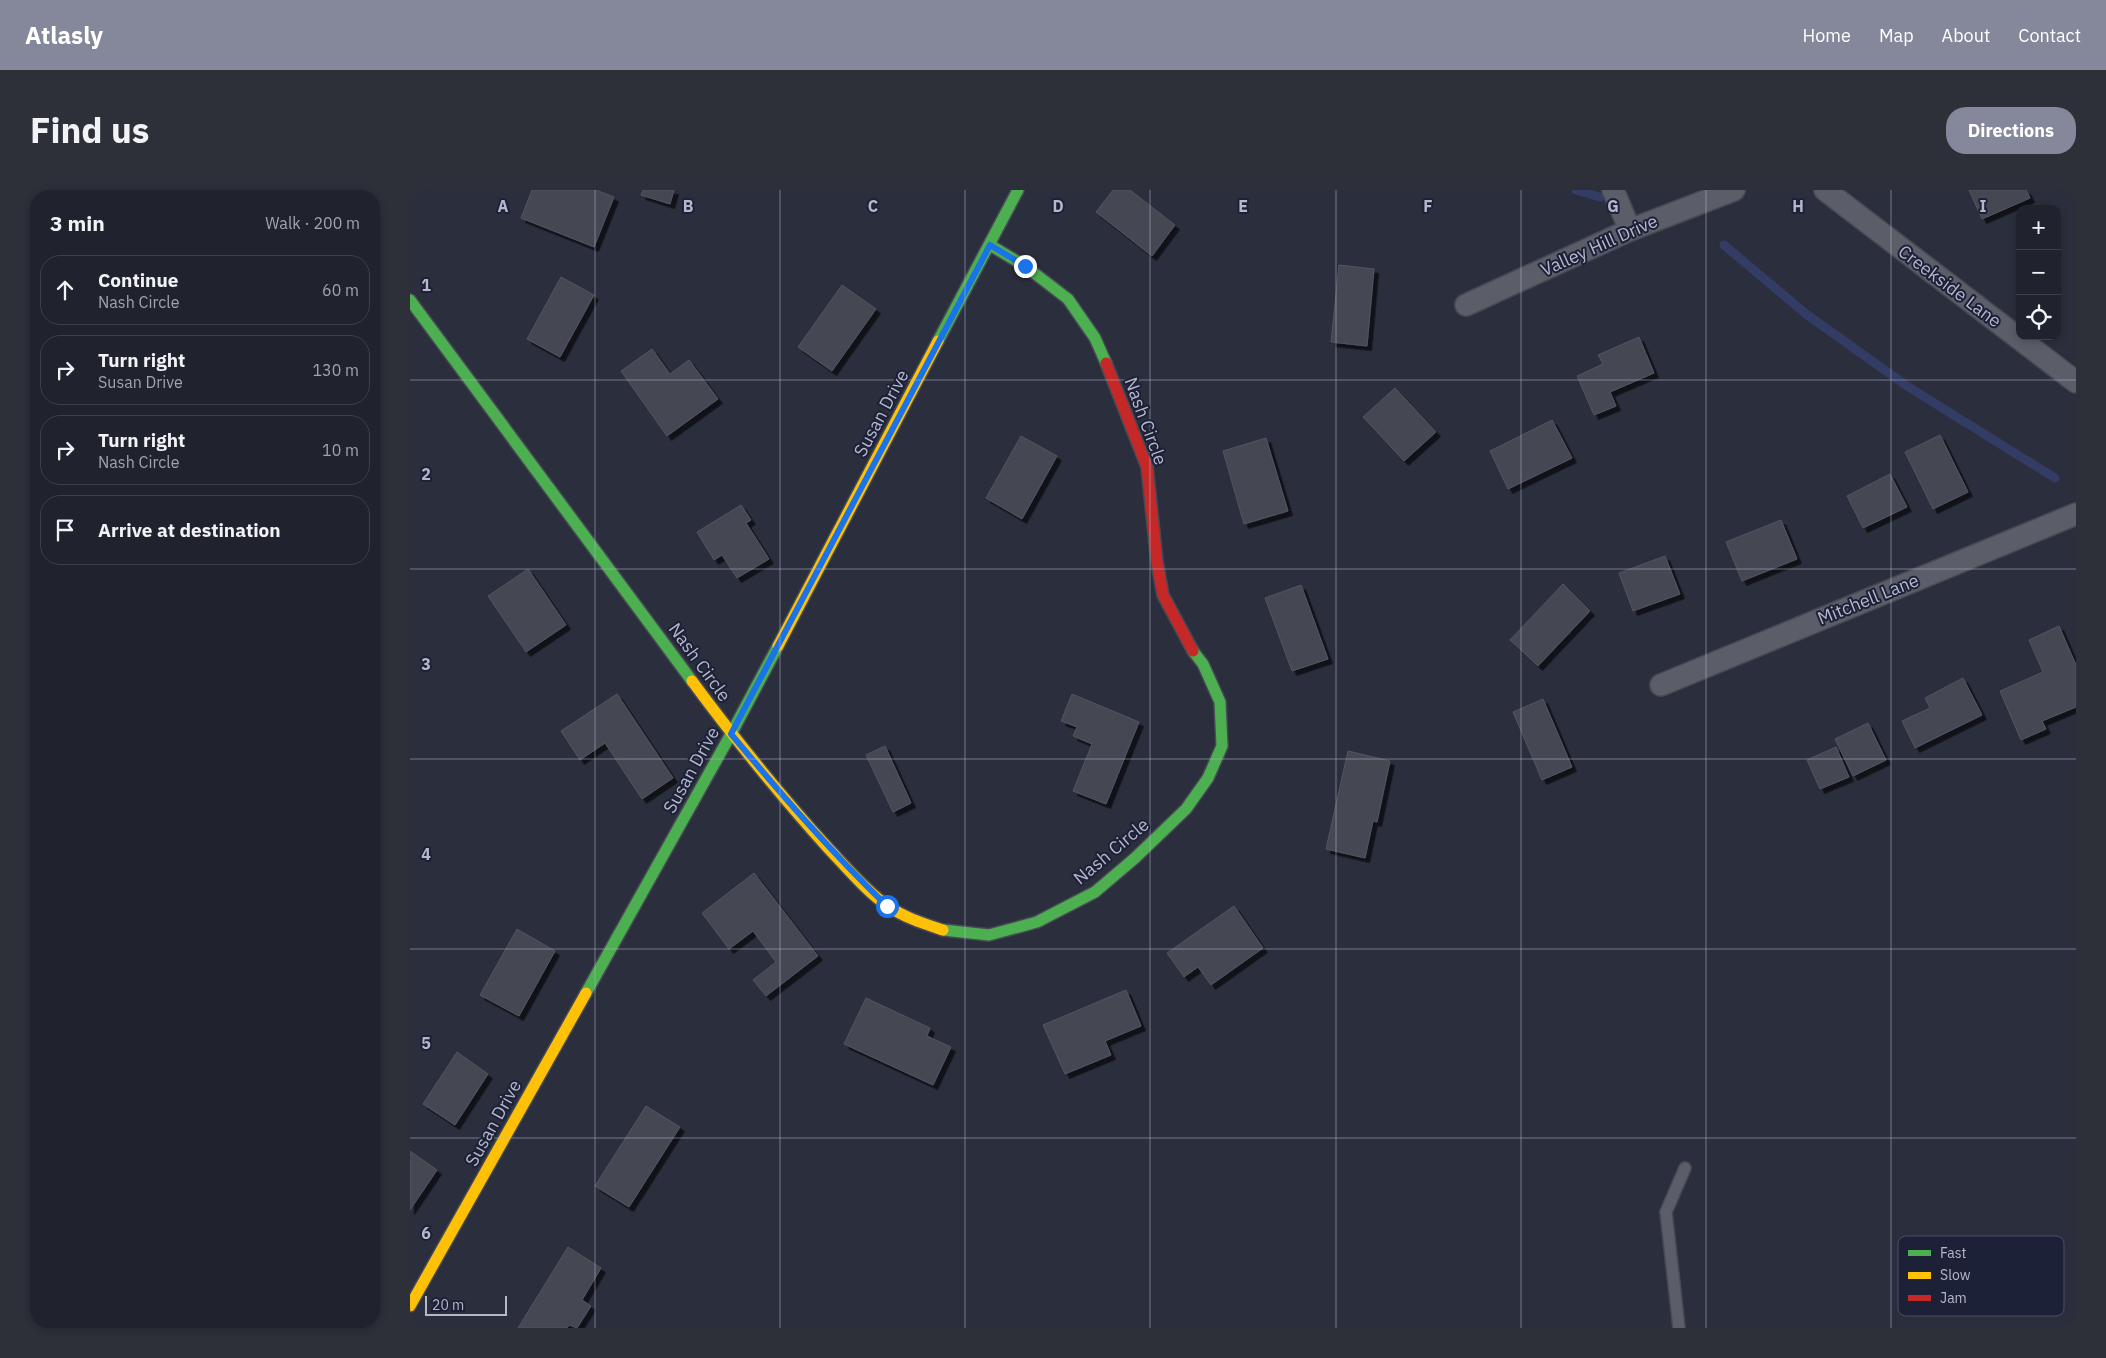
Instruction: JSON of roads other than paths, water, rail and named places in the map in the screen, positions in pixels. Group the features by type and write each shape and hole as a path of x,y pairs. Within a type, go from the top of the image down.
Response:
{"street":[{"name":"Susan Drive","path":"410,1306 731,734 1018,190"},
{"path":"1613,190 1630,230"},
{"name":"Valley Hill Drive","path":"1466,305 1630,230 1734,190"},
{"name":"Creekside Lane","path":"1825,190 2076,382"},
{"name":"Nash Circle","path":"410,300 731,734 803,820 887,906 912,919 948,932 988,935 1009,931 1037,922 1095,892 1135,858 1186,809 1208,778 1222,746 1220,702 1203,664 1187,642 1163,595 1157,562 1147,467 1095,338 1068,299 1025,266 990,245"},
{"name":"Mitchell Lane","path":"1661,685 2076,514"}],"lane":[{"path":"1679,1328 1666,1212 1684,1168"}],"waterway":[{"path":"1576,190 1600,197"},
{"path":"1724,245 1806,314 1907,386 2055,478"}]}
